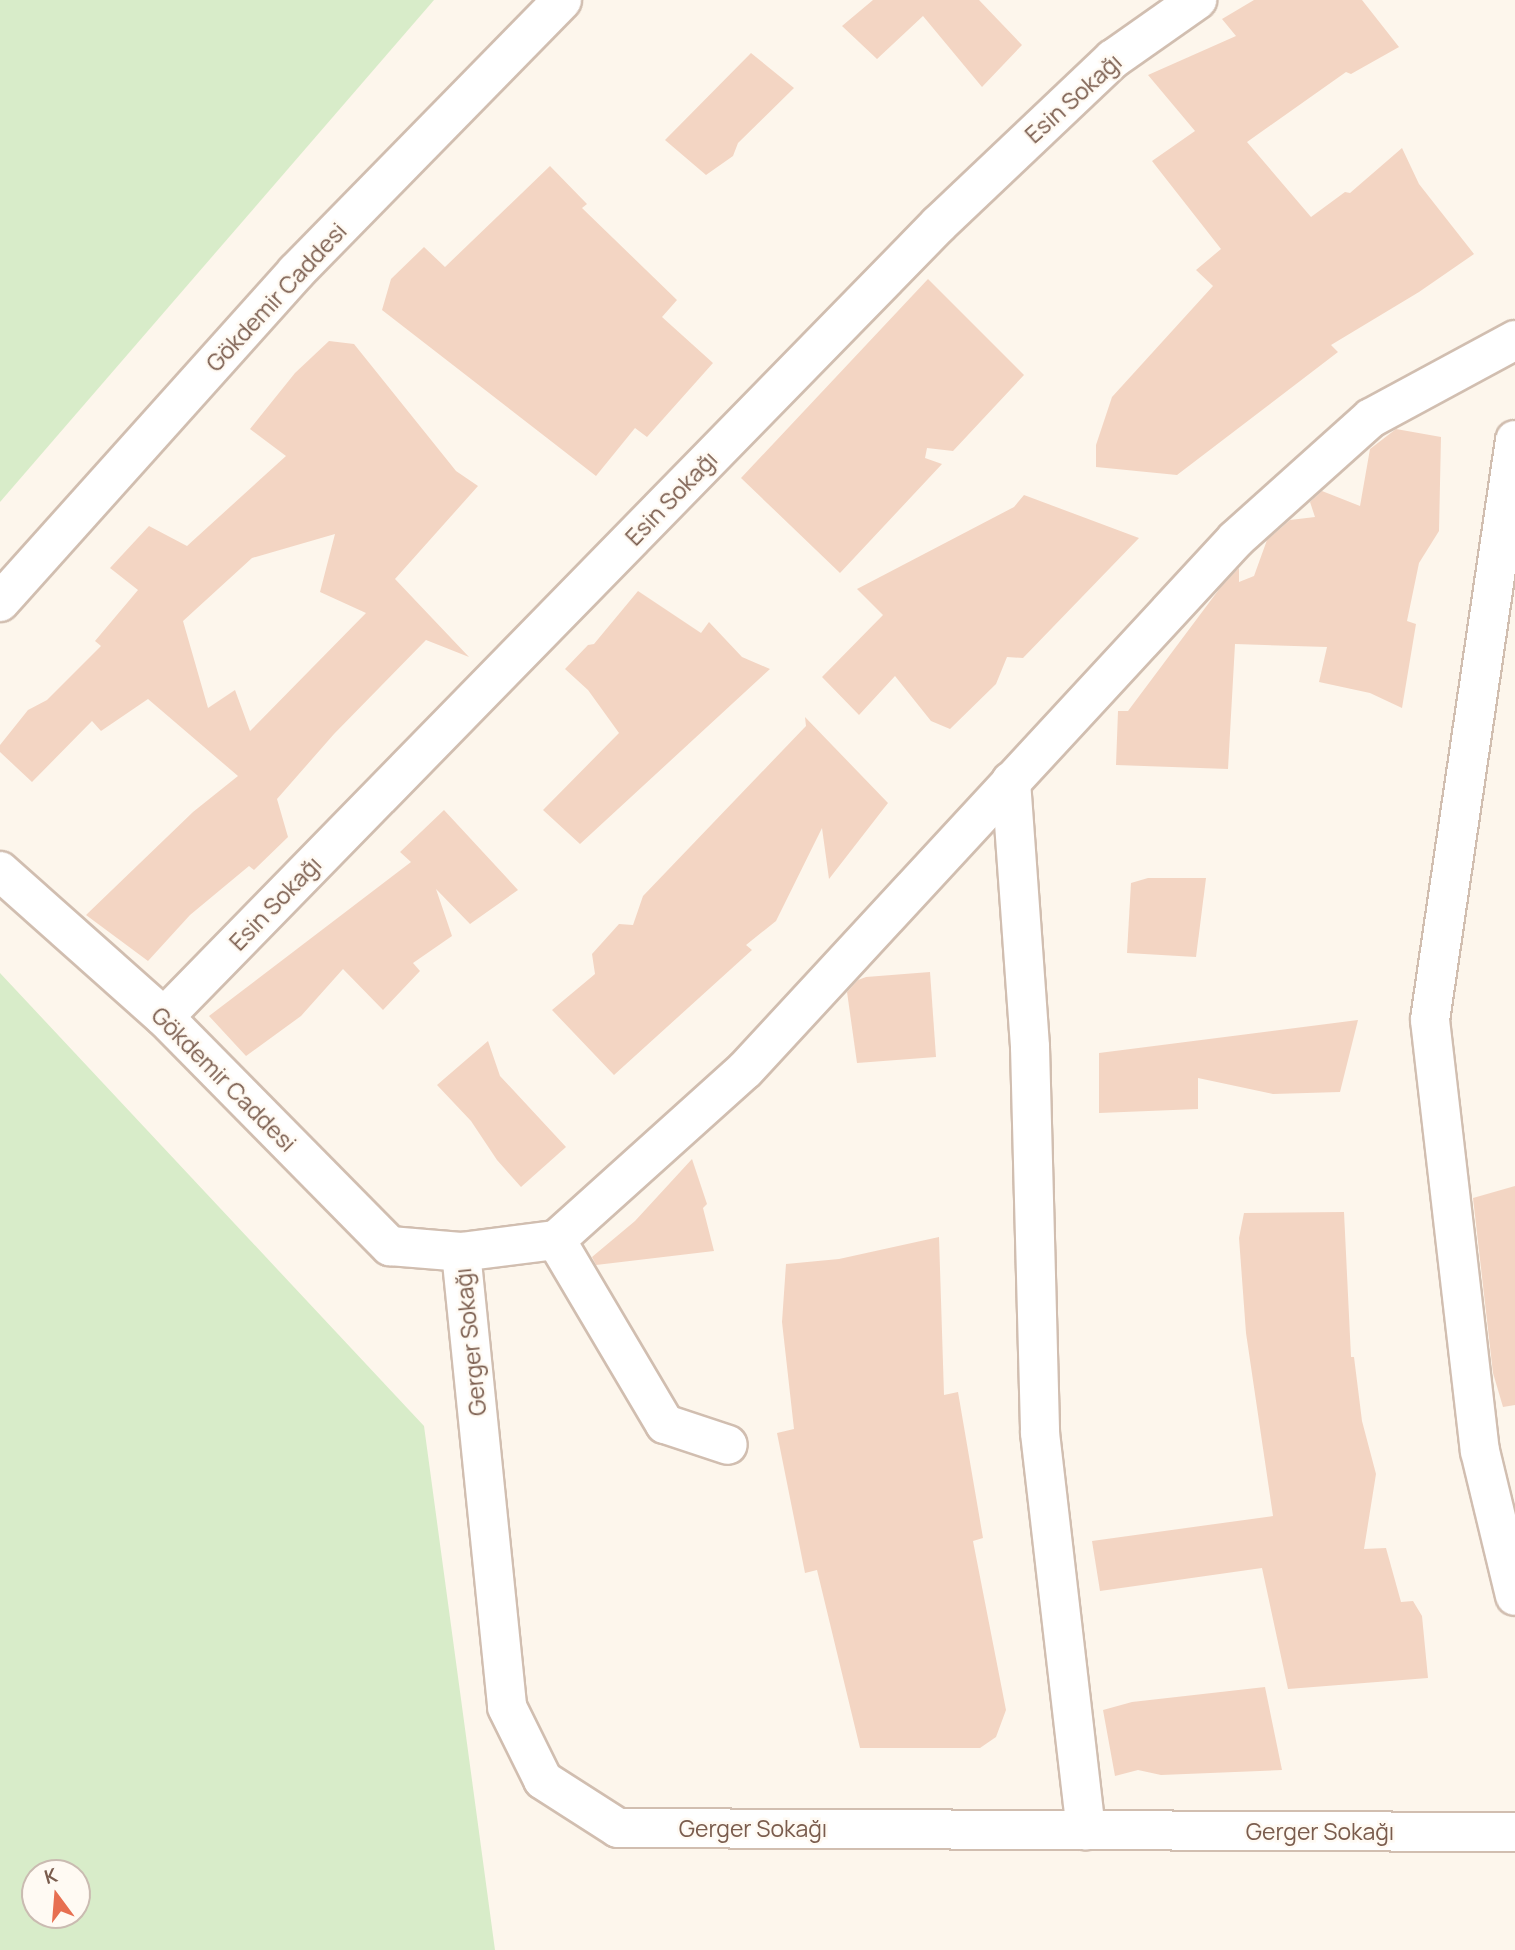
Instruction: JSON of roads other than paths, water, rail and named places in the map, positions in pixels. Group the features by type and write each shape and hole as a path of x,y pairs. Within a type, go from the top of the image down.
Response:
{"street":[{"name":"Gökdemir Caddesi","path":"0,602 296,272 562,0"},
{"name":"Esin Sokağı","path":"164,1017 939,223 1113,60 1198,0"},
{"path":"728,1445 665,1424 556,1240 745,1070 1236,539 1371,418 1515,340"},
{"path":"1515,440 1430,1020 1480,1451 1515,1596"},
{"path":"1011,781 1030,1047 1040,1433 1087,1830"},
{"name":"Gökdemir Caddesi","path":"0,871 164,1017 390,1246 461,1252 556,1240"},
{"name":"Gerger Sokağı","path":"461,1252 507,1707 543,1780 618,1828 1515,1832"}]}
